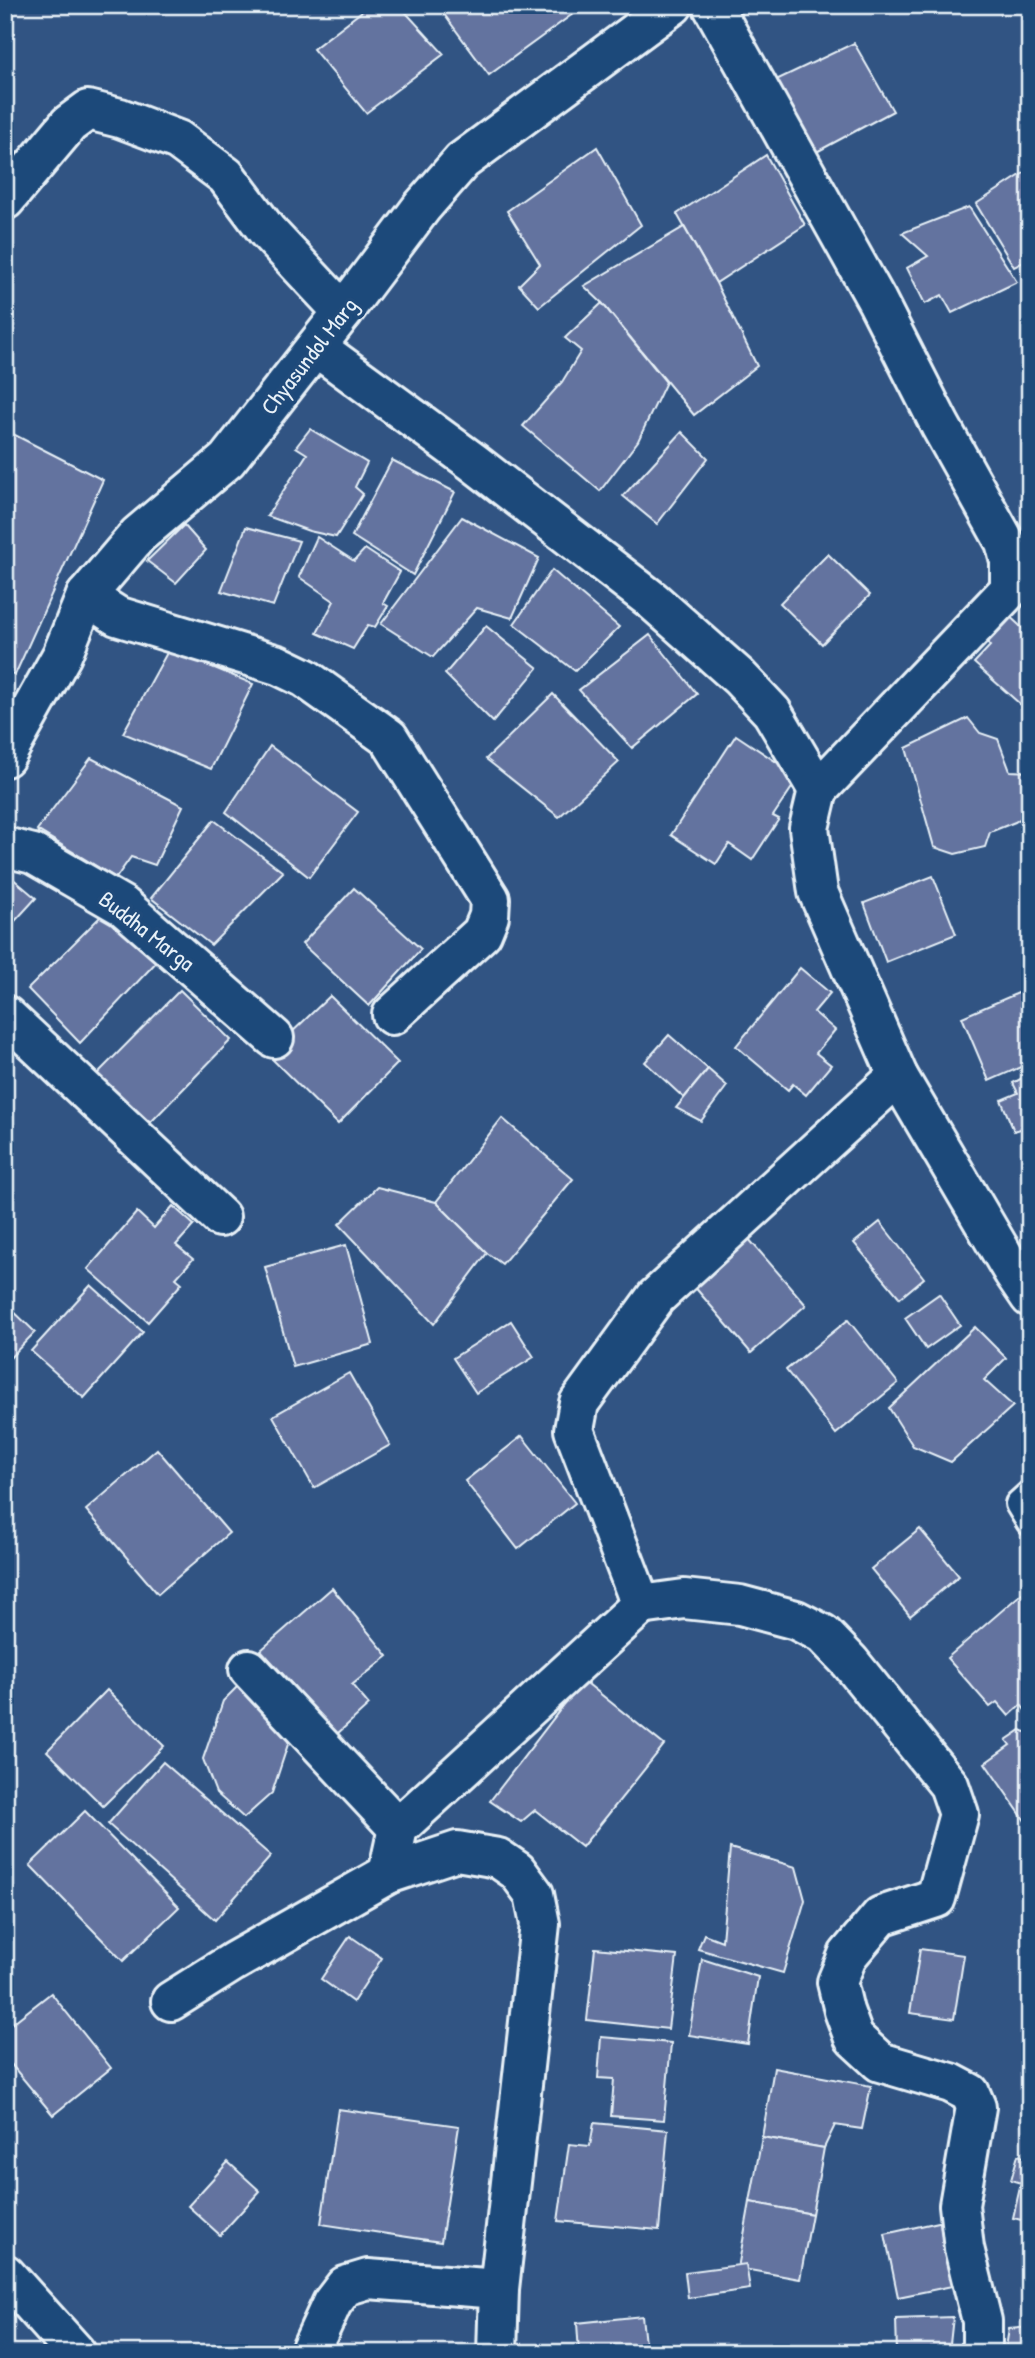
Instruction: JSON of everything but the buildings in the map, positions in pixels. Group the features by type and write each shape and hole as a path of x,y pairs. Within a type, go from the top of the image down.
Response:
{"street":[{"name":"Chyasundol Marg","path":"5,757 62,656 86,596 138,535 227,460 422,207 462,160 673,5"},
{"path":"712,5 877,301 940,425 1005,542 1020,558 1010,589 818,790 809,828 818,892 898,1076 1024,1277"},
{"path":"5,200 68,124 88,110 120,118 178,140 226,176 267,231 343,312"},
{"path":"316,347 473,462 652,600 739,677 772,712 818,790"},
{"path":"86,596 117,616 278,665 305,678 389,738 490,899 489,916 482,933 392,1016"},
{"name":"Buddha Marga","path":"5,847 33,854 123,906 274,1038"},
{"path":"5,1015 220,1217"},
{"path":"641,1605 574,1430 579,1404 656,1297 898,1076"},
{"path":"388,1874 398,1828 641,1605 684,1599 740,1605 796,1620 823,1634 850,1662 949,1784 959,1814 936,1898 881,1916 848,1955 837,1982 854,2038 880,2062 951,2082 970,2093 976,2107 959,2205 964,2248 982,2321 982,2353"},
{"path":"249,1669 398,1828"},
{"path":"171,2001 233,1962 388,1874 457,1850 498,1858 517,1871 534,1894 540,1924 499,2289 497,2353"},
{"path":"5,2274 76,2353"},
{"path":"309,2353 332,2303 345,2286 368,2279 499,2289"}],"lane":[{"path":"1030,1494 1019,1504 1030,1522"}]}
